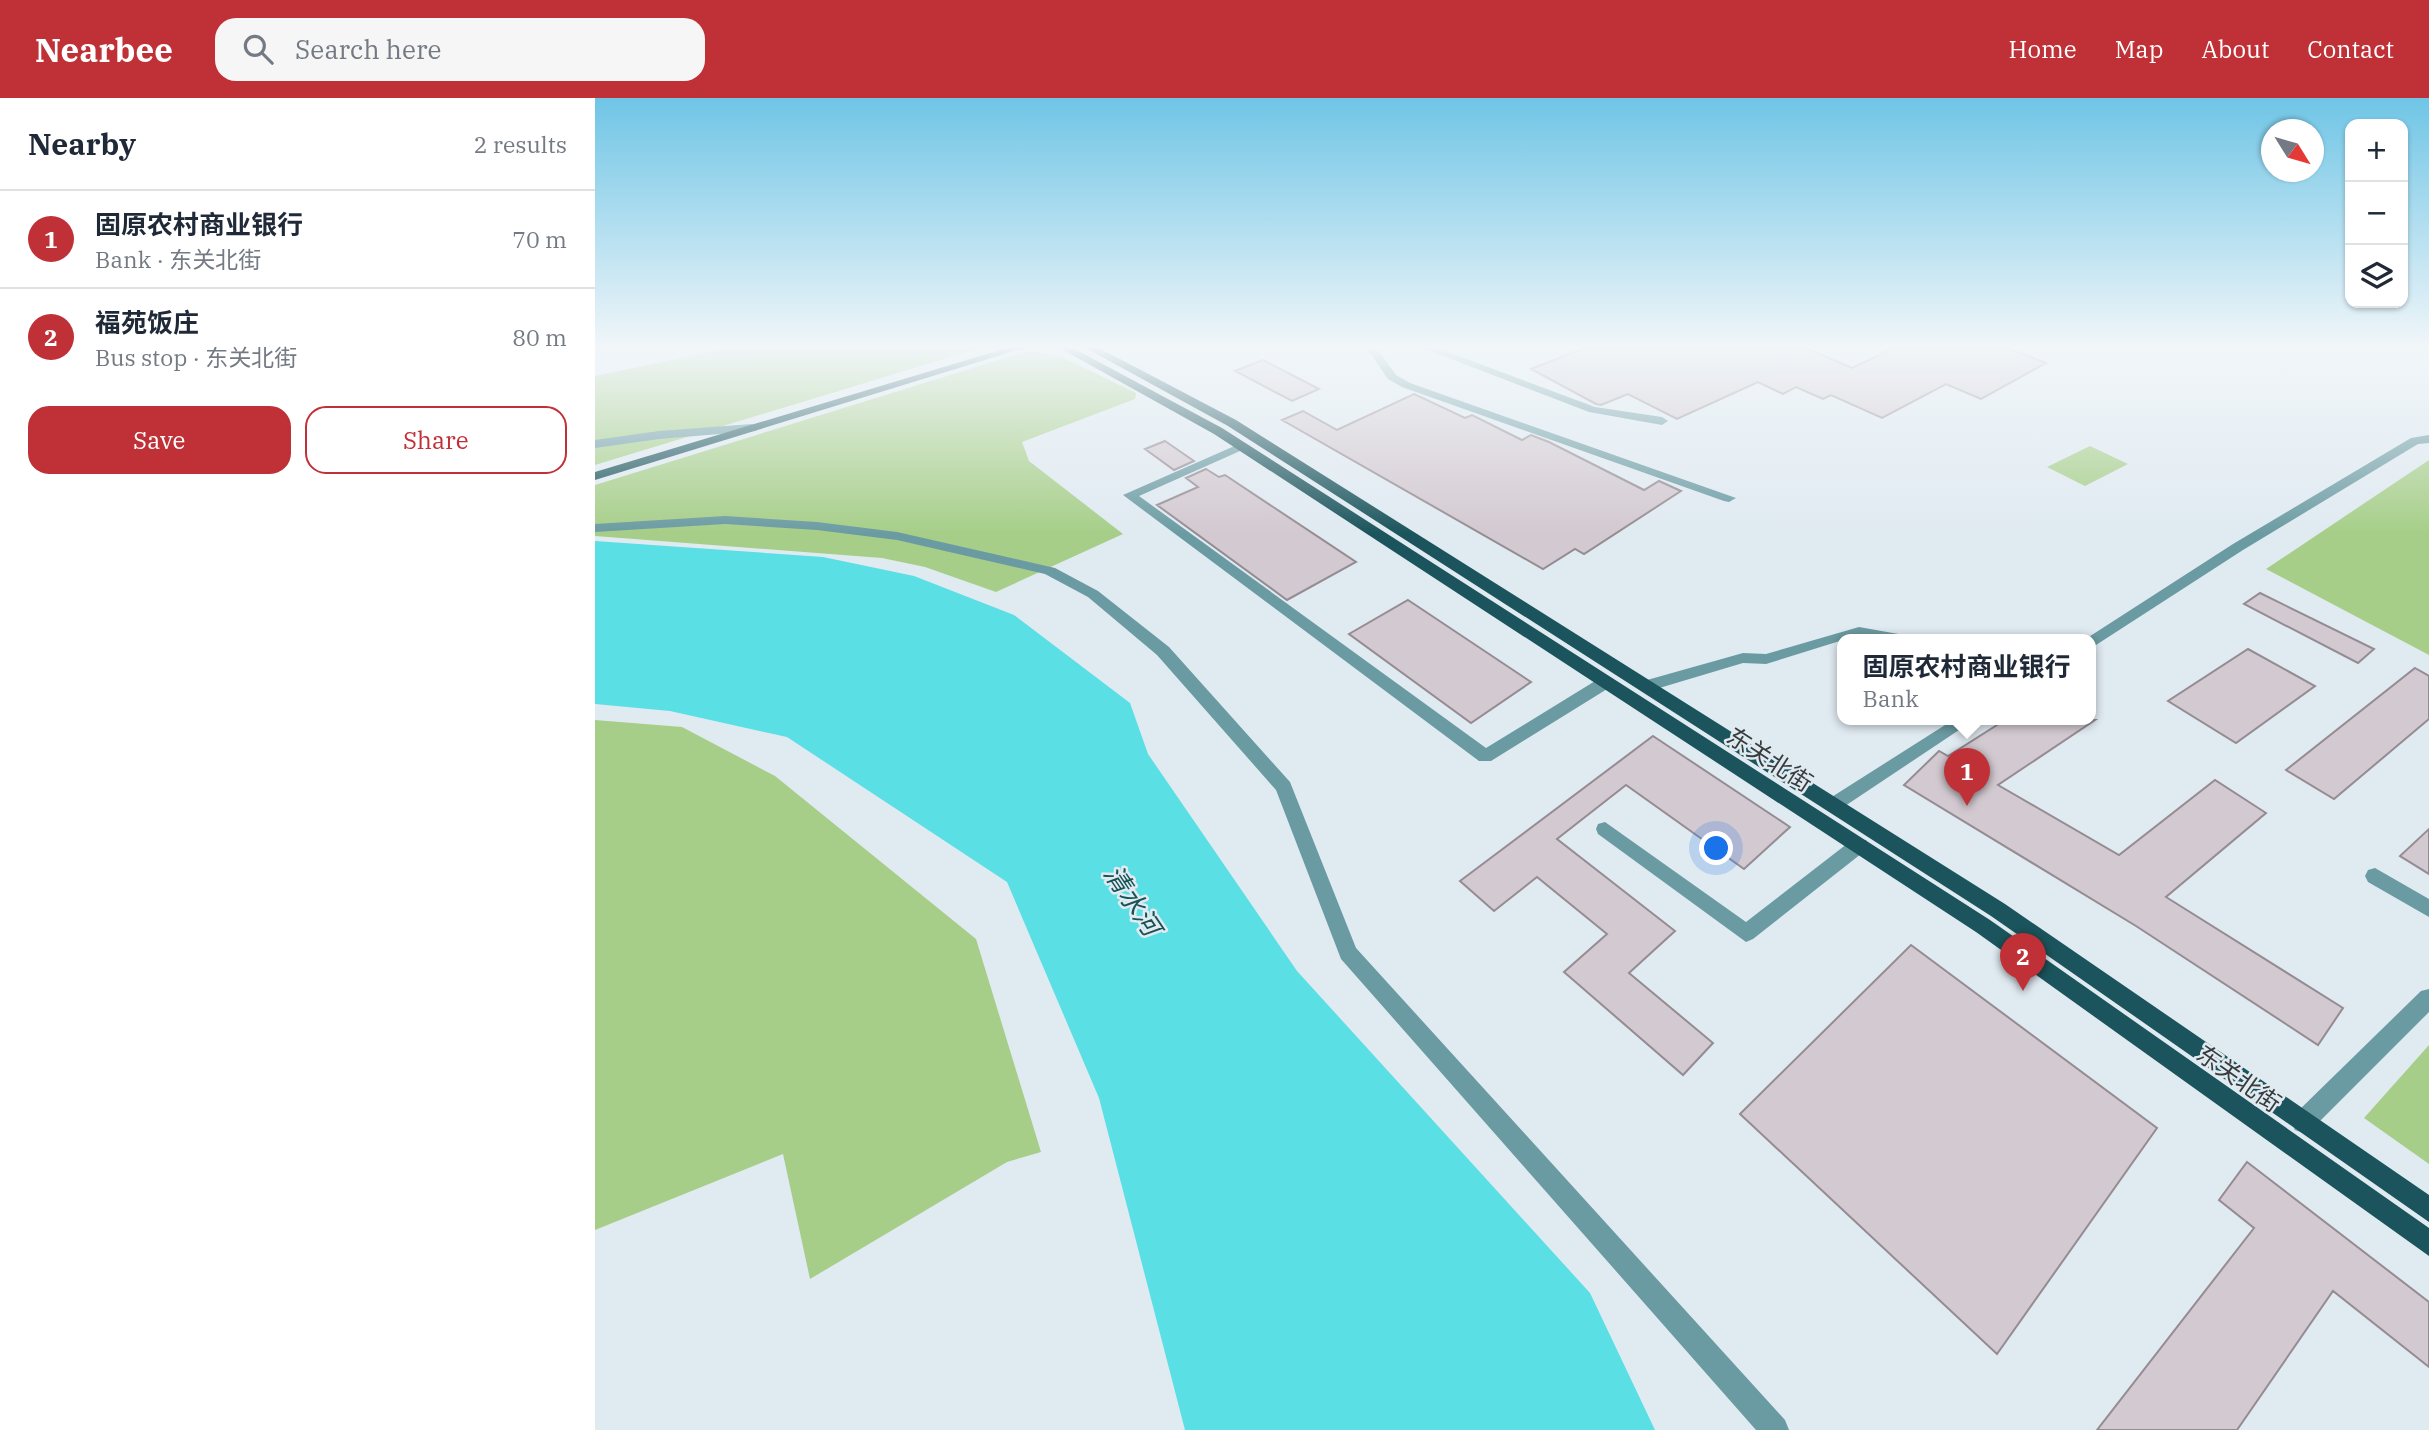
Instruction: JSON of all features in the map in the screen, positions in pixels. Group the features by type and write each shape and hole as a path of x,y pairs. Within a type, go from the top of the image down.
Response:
{"main road":[{"path":"595,476 815,409"},
{"name":"东关北街","path":"1175,409 1243,447 1983,926 2429,1243"},
{"name":"东关北街","path":"1206,409 1232,423 1998,910 2429,1210"}],"street":[{"path":"1475,409 1729,498"},
{"path":"1591,409 1663,421"},
{"path":"595,444 659,435 752,428"},
{"path":"2096,638 2238,547 2414,441 2429,439"},
{"path":"1243,447 1131,495 1485,757 1607,682"},
{"path":"595,528 725,520 817,526 897,536 1050,571 1093,594 1163,651 1284,787 1348,953 1775,1430"},
{"path":"1852,634 1870,634"},
{"path":"1646,686 1743,658 1766,659 1837,638"},
{"path":"1833,805 1958,725"},
{"path":"1605,829 1746,933 1859,845"},
{"path":"2375,876 2429,909"},
{"path":"2303,1122 2429,998"}],"green space":[{"path":"595,409 779,409 595,465"},
{"path":"840,409 1108,409 1022,442 1029,461 1123,534 996,592 925,567 882,558 595,536 595,485"},
{"path":"2090,446 2128,464 2085,486 2047,467"},
{"path":"2429,460 2429,655 2266,569"},
{"path":"595,720 682,727 775,776 976,939 1041,1152 1007,1162 810,1279 783,1154 595,1230"},
{"path":"2429,1045 2429,1164 2364,1118"}],"water":[{"name":"清水河","path":"595,541 823,557 914,576 1014,615 1130,703 1148,754 1297,971 1590,1293 1655,1430 1185,1430 1099,1098 1007,882 787,737 670,711 595,704"}],"building":[{"path":"1382,409 1446,409 1465,418 1472,415 1522,440 1531,435 1549,442 1644,490 1659,481 1681,491 1584,554 1575,549 1543,569 1282,420 1303,411 1337,430"},
{"path":"1658,409 1699,409 1677,419"},
{"path":"1862,409 1899,409 1882,418"},
{"path":"1165,441 1194,461 1174,470 1145,449"},
{"path":"1206,469 1219,477 1225,475 1356,562 1287,600 1157,505 1198,487 1186,478"},
{"path":"2260,593 2374,649 2358,663 2244,604"},
{"path":"1408,600 1531,682 1471,723 1349,634"},
{"path":"2248,649 2315,686 2236,743 2168,701"},
{"path":"2415,668 2429,676 2429,719 2334,799 2286,770"},
{"path":"1997,725 2088,725 1998,785 2119,855 2215,780 2266,813 2166,897 2343,1008 2318,1045 2136,926 1904,785 1939,751 1948,756"},
{"path":"1653,736 1790,827 1744,869 1626,785 1557,839 1675,931 1629,973 1713,1043 1683,1075 1564,972 1607,934 1537,877 1494,911 1460,881"},
{"path":"2429,829 2429,874 2400,856"},
{"path":"1911,945 2157,1128 1997,1354 1740,1114"},
{"path":"2247,1162 2429,1302 2429,1367 2333,1291 2237,1430 2097,1430 2254,1228 2219,1200"}],"place":[{"name":"固原农村商业银行","path":"1967,806"},
{"name":"福苑饭庄","path":"2023,991"}]}
